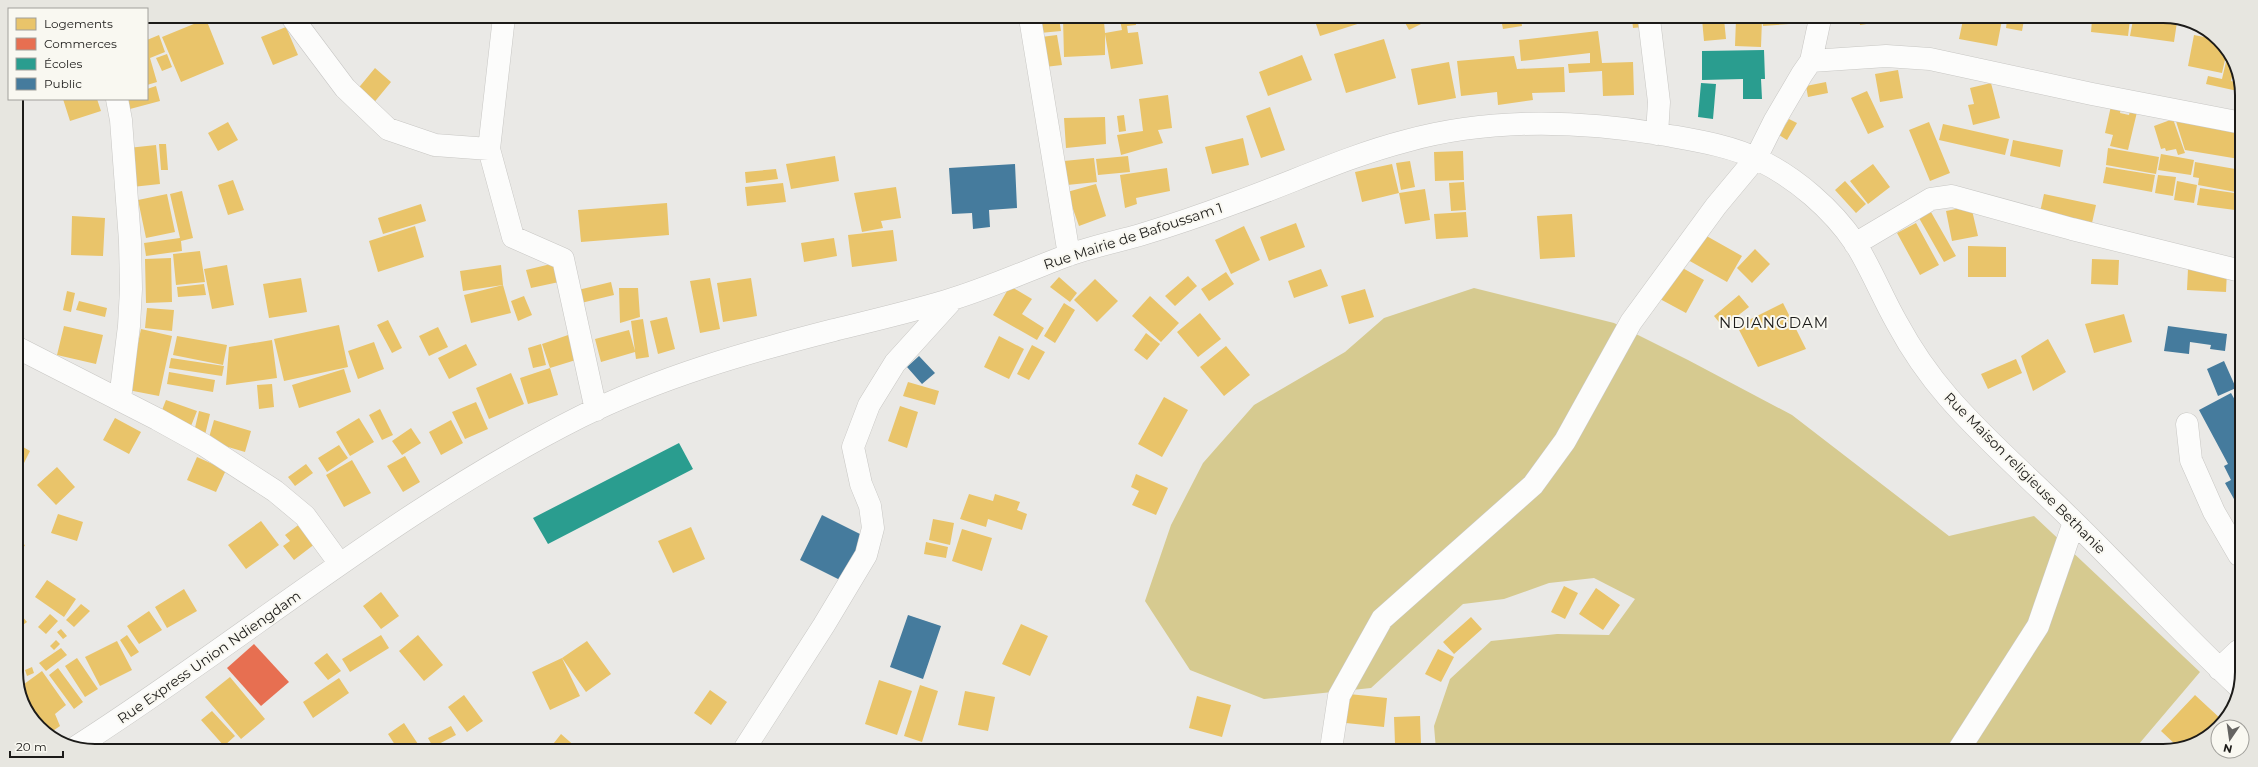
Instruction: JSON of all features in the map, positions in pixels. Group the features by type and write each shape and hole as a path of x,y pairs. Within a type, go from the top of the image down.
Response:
{"street":[{"path":"297,23 345,88 388,129 435,145 488,149"},
{"path":"503,23 488,149 513,237 563,259 596,410"},
{"path":"1031,23 1069,255"},
{"path":"1649,23 1658,102 1657,134"},
{"path":"1331,744 1339,696 1382,619 1533,485 1565,441 1631,322 1716,206 1756,158 1775,120 1811,61 1819,23"},
{"path":"1811,61 1879,56 1930,59 2092,94 2235,122"},
{"path":"117,100 130,241 131,289 120,399"},
{"name":"Rue Mairie de Bafoussam 1","path":"596,410 685,374 763,350 953,299 1069,255 1142,235 1200,215 1300,177 1407,140 1482,127 1530,123 1578,124 1657,134"},
{"name":"Rue Maison religieuse Bethanie","path":"1657,134 1718,146 1756,158 1808,192 1832,215 1855,244 1900,329 1921,362 1946,394 2023,474 2074,522 2234,682"},
{"path":"1855,244 1931,199 1952,196 2072,229 2235,270"},
{"path":"748,744 824,625 866,555 874,528 870,506 861,484 853,447 869,404 895,363 953,299"},
{"path":"23,350 120,399 204,445 275,491 305,516 340,564"},
{"name":"Rue Express Union Ndiengdam","path":"82,743 247,632 404,519 490,465 596,410"},
{"path":"2186,424 2191,460 2214,512 2235,548"},
{"path":"1962,744 2038,626 2074,522"},
{"path":"2219,669 2235,654"}],"shaded area":[{"path":"1474,288 1614,323 1792,415 1949,536 2034,516 2200,672 2139,744 1436,744 1434,726 1450,679 1491,641 1557,634 1609,635 1635,599 1594,578 1549,583 1504,599 1463,604 1371,688 1264,699 1190,670 1145,601 1171,525 1203,463 1254,405 1345,352 1384,318"}],"building: Logements":[{"path":"196,23 208,23 224,64 181,82 162,37"},
{"path":"1039,23 1060,23 1061,31 1040,33"},
{"path":"1063,23 1104,23 1105,33 1122,30 1121,23 1136,23 1136,25 1127,26 1128,33 1138,32 1143,64 1111,69 1105,34 1105,55 1064,57"},
{"path":"1316,23 1361,23 1320,36"},
{"path":"1405,23 1423,23 1409,30"},
{"path":"1502,23 1522,23 1522,26 1503,29"},
{"path":"1632,23 1642,23 1643,27 1633,28"},
{"path":"1702,23 1724,23 1726,39 1704,41"},
{"path":"1736,23 1762,23 1761,47 1735,46"},
{"path":"1763,23 1789,23 1789,24 1763,26"},
{"path":"1860,23 1873,23 1860,25"},
{"path":"1962,23 2001,23 1997,46 1959,39"},
{"path":"2007,23 2023,23 2022,31 2006,28"},
{"path":"2092,23 2130,23 2128,36 2091,32"},
{"path":"2132,23 2177,24 2174,42 2130,36"},
{"path":"286,27 298,55 273,65 261,37"},
{"path":"1598,31 1602,63 1633,62 1634,95 1603,96 1602,71 1569,73 1568,64 1590,63 1590,53 1521,61 1519,40"},
{"path":"159,35 165,52 150,58 157,82 148,85 148,40"},
{"path":"1057,35 1062,65 1045,67 1041,37"},
{"path":"2194,35 2207,38 2220,51 2225,59 2222,73 2188,66"},
{"path":"1384,39 1396,78 1346,93 1334,54"},
{"path":"167,54 172,67 162,71 156,58"},
{"path":"1302,55 1312,80 1268,96 1259,72"},
{"path":"1514,56 1517,69 1564,67 1565,92 1532,93 1533,100 1498,105 1497,92 1461,96 1457,61"},
{"path":"2226,61 2230,68 2232,76 2231,81 2234,82 2235,90 2206,84 2208,76 2222,79"},
{"path":"1449,62 1456,98 1418,105 1411,69"},
{"path":"375,68 391,82 372,105 356,91"},
{"path":"1898,70 1903,98 1880,102 1875,74"},
{"path":"1826,82 1828,93 1808,97 1806,86"},
{"path":"1991,83 2000,118 1973,125 1968,105 1974,104 1970,88"},
{"path":"156,86 160,101 130,109 127,100 148,100 148,89"},
{"path":"1867,91 1884,127 1868,134 1851,98"},
{"path":"1168,95 1172,128 1158,130 1163,143 1121,155 1117,135 1143,131 1139,99"},
{"path":"63,100 97,100 101,111 70,121"},
{"path":"2111,106 2121,108 2120,113 2129,115 2130,111 2137,112 2128,150 2110,146 2113,135 2105,133"},
{"path":"1270,107 1285,150 1261,158 1246,116"},
{"path":"1124,115 1126,131 1119,132 1117,116"},
{"path":"1105,117 1106,144 1066,148 1064,118"},
{"path":"2175,118 2235,127 2235,158 2185,150"},
{"path":"1789,119 1797,123 1787,140 1779,135"},
{"path":"2173,119 2185,153 2178,155 2176,149 2166,151 2165,148 2161,149 2154,126"},
{"path":"228,122 238,140 218,151 208,133"},
{"path":"1929,122 1950,173 1930,181 1909,130"},
{"path":"1943,124 2009,139 2005,155 1939,140"},
{"path":"1243,138 1249,165 1212,174 1205,147"},
{"path":"2013,140 2063,150 2060,167 2010,156"},
{"path":"159,144 166,144 168,170 161,170"},
{"path":"156,145 160,184 132,187 128,148"},
{"path":"2108,148 2159,157 2156,174 2106,165"},
{"path":"1463,151 1464,180 1435,181 1434,152"},
{"path":"2161,154 2194,160 2191,175 2158,170"},
{"path":"835,156 839,181 791,189 786,164"},
{"path":"1128,156 1130,172 1098,175 1096,159"},
{"path":"1094,158 1097,182 1067,185 1064,161"},
{"path":"1410,161 1415,187 1401,190 1396,163"},
{"path":"2195,162 2235,169 2235,192 2198,185 2199,178 2193,177"},
{"path":"1392,164 1399,193 1362,202 1355,172"},
{"path":"1873,164 1890,187 1868,204 1850,181"},
{"path":"2106,167 2155,175 2152,192 2103,183"},
{"path":"1167,168 1170,191 1136,198 1137,204 1125,208 1120,175"},
{"path":"776,169 778,179 746,183 745,172"},
{"path":"2158,175 2176,177 2173,196 2155,193"},
{"path":"233,180 244,210 228,215 218,185"},
{"path":"1845,181 1866,204 1856,213 1835,190"},
{"path":"2177,181 2197,185 2194,203 2174,200"},
{"path":"1464,182 1466,210 1451,211 1449,183"},
{"path":"783,183 786,202 747,206 745,187"},
{"path":"1096,184 1106,216 1079,226 1067,192"},
{"path":"896,187 901,218 881,221 883,228 862,232 854,193"},
{"path":"2200,188 2235,193 2235,210 2197,205"},
{"path":"1425,189 1430,220 1405,224 1399,193"},
{"path":"182,191 193,238 181,241 182,251 146,256 144,243 180,238 170,194"},
{"path":"167,194 175,232 146,238 138,200"},
{"path":"2044,194 2096,205 2092,223 2040,212"},
{"path":"667,203 669,235 581,242 578,210"},
{"path":"421,204 426,221 383,234 378,218"},
{"path":"1927,205 1956,256 1944,262 1915,211"},
{"path":"1971,206 1978,236 1952,241 1946,211"},
{"path":"1466,212 1468,237 1436,239 1434,214"},
{"path":"1572,214 1575,257 1540,259 1537,216"},
{"path":"72,216 105,218 103,256 71,255"},
{"path":"1296,223 1305,247 1269,261 1260,237"},
{"path":"1916,223 1939,265 1920,275 1897,233"},
{"path":"415,226 424,257 378,272 369,241"},
{"path":"1244,226 1260,260 1231,274 1215,240"},
{"path":"893,230 897,261 852,267 848,235"},
{"path":"1703,234 1742,256 1727,282 1688,260"},
{"path":"834,238 837,256 804,262 801,243"},
{"path":"1968,246 2006,247 2006,277 1968,277"},
{"path":"1755,249 1770,264 1752,283 1737,268"},
{"path":"200,251 205,282 176,285 173,254"},
{"path":"171,258 172,302 146,303 145,259"},
{"path":"2092,259 2119,260 2118,285 2091,284"},
{"path":"555,263 559,282 531,288 526,270"},
{"path":"227,265 234,305 212,309 204,269"},
{"path":"501,265 503,285 463,291 460,271"},
{"path":"1679,266 1704,280 1686,313 1660,299"},
{"path":"1321,269 1328,286 1294,298 1288,281"},
{"path":"2188,269 2227,271 2226,292 2187,290"},
{"path":"1226,272 1234,284 1209,301 1201,289"},
{"path":"1188,276 1197,286 1175,306 1165,296"},
{"path":"1059,277 1077,293 1070,302 1050,287"},
{"path":"301,278 307,312 269,318 263,284"},
{"path":"710,278 720,329 700,333 690,281"},
{"path":"751,278 757,316 723,322 717,283"},
{"path":"1095,279 1118,301 1097,322 1074,300"},
{"path":"611,282 614,295 581,303 578,290"},
{"path":"204,284 206,295 178,297 177,287"},
{"path":"503,285 511,313 471,323 464,295"},
{"path":"1010,286 1032,299 1022,314 1044,328 1037,340 993,315"},
{"path":"619,288 638,288 640,317 620,323"},
{"path":"1365,289 1374,317 1349,324 1341,296"},
{"path":"67,291 75,293 71,312 63,310"},
{"path":"1739,295 1749,307 1723,327 1714,316"},
{"path":"524,296 532,315 518,321 511,301"},
{"path":"1150,296 1179,323 1161,342 1132,316"},
{"path":"79,301 107,308 105,317 76,310"},
{"path":"1064,303 1075,310 1055,343 1044,336"},
{"path":"1783,303 1806,349 1758,367 1737,326"},
{"path":"147,308 174,310 172,331 145,328"},
{"path":"1200,313 1221,339 1198,357 1177,332"},
{"path":"2124,314 2132,342 2094,353 2085,324"},
{"path":"667,317 675,349 658,354 650,321"},
{"path":"643,319 649,357 636,359 635,352 601,362 595,339 629,330 635,351 631,321"},
{"path":"388,320 402,348 392,353 377,325"},
{"path":"339,325 348,367 284,381 274,339"},
{"path":"64,326 103,335 96,364 57,355"},
{"path":"438,327 448,347 429,356 419,336"},
{"path":"141,329 172,336 159,396 128,390"},
{"path":"1146,333 1160,344 1147,360 1134,350"},
{"path":"571,334 579,359 550,368 542,344"},
{"path":"177,336 227,345 223,365 173,355"},
{"path":"999,336 1024,349 1009,379 984,367"},
{"path":"2048,339 2066,372 2033,391 2021,356"},
{"path":"272,340 277,378 226,385 229,347"},
{"path":"374,342 384,369 358,379 348,351"},
{"path":"466,344 477,365 449,379 438,358"},
{"path":"541,344 546,365 533,368 528,348"},
{"path":"1032,345 1045,352 1029,380 1017,374"},
{"path":"1226,346 1250,375 1224,396 1200,367"},
{"path":"171,358 224,366 222,376 169,368"},
{"path":"2016,359 2022,373 1988,389 1981,374"},
{"path":"550,368 558,395 528,404 520,378"},
{"path":"344,369 351,392 299,408 292,385"},
{"path":"169,372 215,380 213,392 167,384"},
{"path":"511,373 524,404 489,419 476,388"},
{"path":"908,382 939,391 935,405 903,396"},
{"path":"272,384 274,407 259,409 257,385"},
{"path":"1164,397 1188,410 1162,457 1138,444"},
{"path":"166,400 197,411 191,426 160,415"},
{"path":"476,402 488,429 465,439 452,412"},
{"path":"900,406 918,412 907,448 888,441"},
{"path":"380,409 393,435 382,440 369,415"},
{"path":"199,411 210,414 204,439 193,436"},
{"path":"115,418 141,432 129,454 103,440"},
{"path":"359,418 374,442 350,456 336,432"},
{"path":"214,420 251,431 245,452 208,441"},
{"path":"451,420 463,443 441,455 429,432"},
{"path":"411,428 421,443 402,455 392,441"},
{"path":"339,445 348,458 327,472 318,458"},
{"path":"23,447 30,451 23,465"},
{"path":"405,456 420,482 403,492 387,466"},
{"path":"197,457 226,470 216,492 187,480"},
{"path":"352,460 371,493 344,507 326,475"},
{"path":"306,464 313,473 295,486 288,477"},
{"path":"57,467 75,487 56,505 37,485"},
{"path":"1136,474 1168,488 1156,515 1132,505 1139,491 1131,487"},
{"path":"969,494 993,501 995,494 1020,502 1017,510 1027,514 1022,530 988,519 986,527 960,519"},
{"path":"58,514 83,522 77,541 51,533"},
{"path":"933,519 954,523 950,545 929,540"},
{"path":"305,520 320,540 294,560 283,546 290,541 285,535"},
{"path":"261,521 279,545 246,569 228,545"},
{"path":"691,527 705,559 673,573 658,541"},
{"path":"962,529 992,538 982,571 952,561"},
{"path":"926,542 948,547 946,558 924,554"},
{"path":"47,580 76,599 64,617 35,597"},
{"path":"1564,586 1578,593 1565,619 1551,612"},
{"path":"1596,588 1620,605 1603,630 1579,614"},
{"path":"184,589 197,611 167,628 155,607"},
{"path":"381,592 399,616 381,629 363,606"},
{"path":"81,604 90,611 74,627 66,620"},
{"path":"149,611 162,630 139,644 127,626"},
{"path":"50,614 58,621 46,634 38,627"},
{"path":"23,617 27,622 23,625"},
{"path":"1471,617 1482,629 1454,654 1443,642"},
{"path":"1021,624 1048,636 1030,676 1002,664"},
{"path":"61,629 67,636 63,639 57,632"},
{"path":"127,635 139,652 131,657 120,640"},
{"path":"381,635 389,648 350,672 342,659"},
{"path":"418,635 443,665 424,681 399,651"},
{"path":"56,640 60,644 54,650 50,646"},
{"path":"117,641 132,670 100,686 85,657"},
{"path":"587,641 611,674 586,692 562,658"},
{"path":"61,648 67,655 46,671 39,663"},
{"path":"1438,649 1454,657 1441,682 1425,674"},
{"path":"327,653 341,671 328,680 314,663"},
{"path":"77,658 98,689 85,697 65,666"},
{"path":"562,658 580,696 550,710 532,672"},
{"path":"32,667 34,673 27,676 25,670"},
{"path":"58,668 83,702 74,709 49,675"},
{"path":"42,671 66,705 55,714 60,726 53,731 44,723 28,699 24,684"},
{"path":"230,677 265,719 241,739 205,697"},
{"path":"339,678 349,693 313,718 303,702"},
{"path":"879,680 912,691 897,735 865,724"},
{"path":"920,685 938,691 922,742 904,736"},
{"path":"710,690 727,702 711,725 694,713"},
{"path":"965,691 995,697 988,731 958,725"},
{"path":"1349,694 1387,698 1384,727 1346,723"},
{"path":"464,695 483,721 467,732 448,707"},
{"path":"2195,695 2219,717 2217,719 2210,719 2210,726 2195,737 2182,742 2174,743 2161,731"},
{"path":"1197,696 1231,705 1222,737 1189,728"},
{"path":"212,711 235,736 226,744 222,744 201,720"},
{"path":"1420,716 1421,743 1395,744 1394,717"},
{"path":"404,723 418,744 394,744 388,734"},
{"path":"451,726 456,735 439,744 431,744 428,738"},
{"path":"561,734 572,744 553,744"}],"building: Commerces":[{"path":"254,644 289,682 261,706 227,668"}],"building: Écoles":[{"path":"1764,50 1765,79 1761,79 1762,99 1743,99 1743,79 1702,80 1702,51"},
{"path":"1701,83 1716,84 1713,119 1698,117"},
{"path":"679,443 693,469 548,544 533,518"}],"building: Public":[{"path":"1015,164 1017,208 989,210 990,227 973,229 972,213 952,214 949,168"},
{"path":"2168,326 2227,334 2225,351 2210,349 2211,345 2190,342 2189,354 2164,351"},
{"path":"919,356 935,373 922,384 907,367"},
{"path":"2224,361 2235,388 2218,396 2207,369"},
{"path":"2231,393 2235,400 2235,501 2225,483 2231,480 2224,466 2228,464 2199,410"},
{"path":"822,515 864,536 842,581 800,560"},
{"path":"908,615 941,626 923,679 890,667"}],"district":[{"name":"NDIANGDAM","path":"1774,323"}]}
